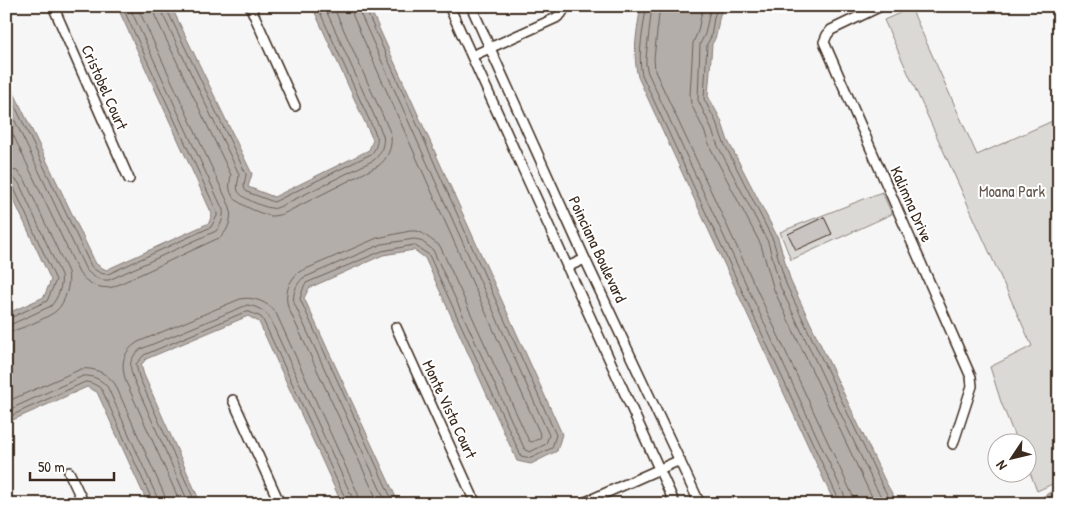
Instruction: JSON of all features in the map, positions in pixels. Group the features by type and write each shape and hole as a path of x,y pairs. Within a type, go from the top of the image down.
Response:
{"street":[{"name":"Cristobel Court","path":"53,6 129,180"},
{"path":"250,6 295,106"},
{"path":"449,6 675,504"},
{"name":"Poinciana Boulevard","path":"471,6 585,259 700,504"},
{"path":"472,56 556,18 566,6"},
{"name":"Kalimna Drive","path":"881,6 831,30 824,42 971,377 972,386 953,444"},
{"path":"567,266 585,259"},
{"name":"Monte Vista Court","path":"396,327 476,504"},
{"path":"233,400 280,504"},
{"path":"581,504 680,460"},
{"path":"69,472 84,504"}],"green space":[{"name":"Moana Park","path":"911,8 977,155 1059,118 1059,481 1037,491 1034,482 1038,482 1038,432 1013,432 990,367 1032,346 884,20"},
{"path":"882,192 892,214 791,260 780,232"}],"water":[{"path":"117,6 171,6 252,174 248,187 274,197 369,150 373,140 312,6 369,6 562,434 557,451 531,464 517,461 425,258 414,250 383,255 309,288 304,298 399,504 342,504 259,322 248,316 146,359 141,365 201,504 148,504 97,392 87,387 6,423 6,314 44,297 51,280 6,183 6,76 96,264 106,270 209,223 212,214"},
{"path":"641,6 724,6 712,44 708,96 721,120 728,141 778,238 791,282 885,481 898,504 835,504 638,77 635,50"},
{"path":"1059,487 1059,504 1023,504 1034,502"}],"building":[{"path":"824,217 832,234 796,250 788,234"}]}
